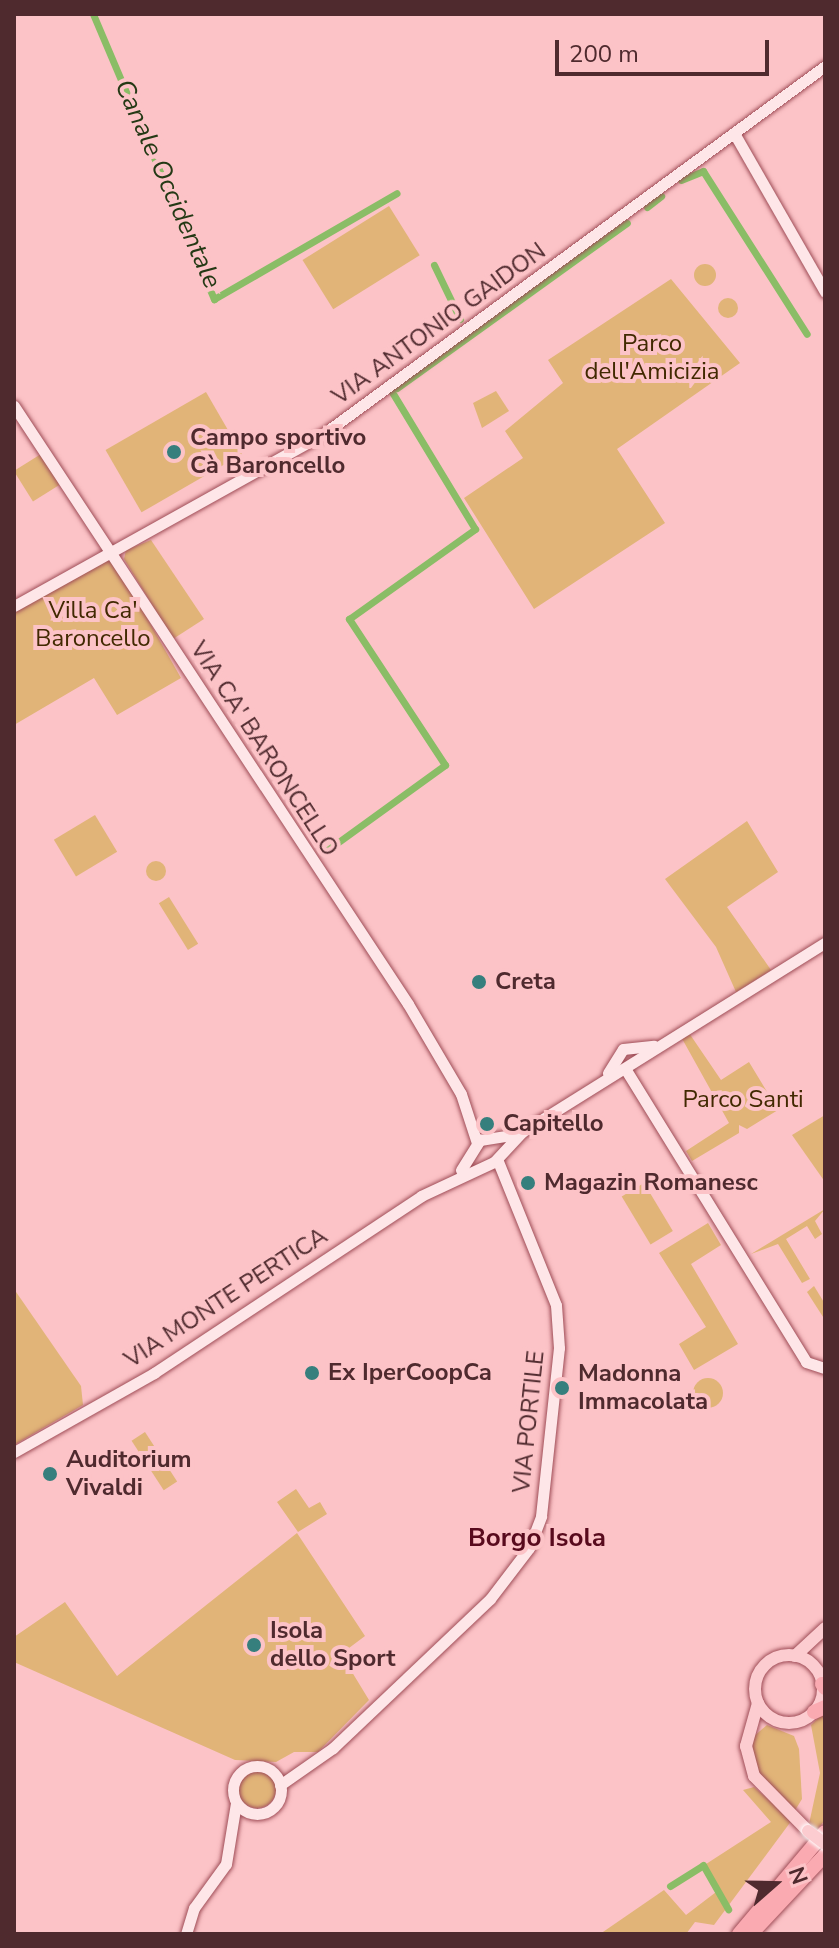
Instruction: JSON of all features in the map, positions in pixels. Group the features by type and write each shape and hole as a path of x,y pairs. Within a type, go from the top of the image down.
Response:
{"highway":[{"path":"751,1927 819,1836"},
{"path":"739,1934 751,1927 825,1855"}],"main road":[{"path":"819,1836 760,1787 747,1739 758,1703 756,1683 766,1664 795,1656 814,1642 825,1628"},
{"path":"758,1703 775,1720 793,1723 820,1709 824,1686 814,1667 814,1642"},
{"path":"795,1656 814,1667"},
{"path":"747,1739 775,1720"}],"street":[{"name":"VIA ANTONIO GAIDON","path":"14,606 111,549 326,432 825,66"},
{"path":"734,133 825,292"},
{"name":"VIA CA' BARONCELLO","path":"14,406 408,1004 473,1119 491,1138 491,1159"},
{"path":"491,1159 475,1147 491,1138 522,1132 605,1077 825,943"},
{"path":"630,1062 647,1105 806,1362 825,1368"},
{"name":"VIA CA' BARONCELLO","path":"473,1119 475,1147"},
{"name":"VIA MONTE PERTICA","path":"14,1452 154,1373 459,1174 491,1159 522,1132"},
{"name":"VIA MONTE PERTICA","path":"459,1174 475,1147"},
{"name":"VIA PORTILE","path":"280,1785 299,1768 333,1748 490,1599 529,1548 541,1516 559,1348 556,1305 491,1159"},
{"path":"186,1934 194,1908 226,1864 234,1828 239,1773 257,1765 272,1770 280,1785 276,1805 251,1814 234,1828"},
{"name":"VIA PORTILE","path":"272,1770 299,1768"},
{"path":"236,1803 251,1814"}],"green space":[{"path":"389,206 420,255 333,309 302,260"},
{"path":"705,264 713,267 716,275 713,283 705,286 697,283 694,275 697,267"},
{"name":"Parco dell'Amicizia","path":"671,279 740,363 617,449 665,523 534,609 464,498 523,458 505,431 563,383 548,360"},
{"path":"728,298 735,301 738,308 735,315 728,318 721,315 718,308 721,301"},
{"path":"496,391 509,411 482,428 473,403"},
{"name":"Campo sportivo Cà Baroncello","path":"206,392 242,454 142,512 106,450"},
{"path":"41,454 60,485 33,501 14,471"},
{"path":"151,540 204,619 173,639 124,559 126,550"},
{"name":"Villa Ca' Baroncello","path":"102,558 114,560 181,678 117,715 94,678 14,725 14,611"},
{"path":"95,815 117,852 76,877 54,840"},
{"path":"747,821 778,872 727,907 771,970 736,992 716,947 665,879"},
{"path":"152,861 160,861 166,871 160,881 152,881 146,875 146,867"},
{"path":"169,897 198,944 188,950 159,903"},
{"name":"Parco Santi","path":"687,1030 721,1080 749,1062 778,1110 747,1129 739,1125 739,1133 692,1161 686,1151 729,1123 680,1035"},
{"path":"825,1115 825,1182 792,1135"},
{"path":"644,1183 673,1231 651,1244 622,1196"},
{"path":"825,1209 815,1221 822,1234 815,1239 807,1226 786,1239 810,1279 802,1283 778,1244 751,1254"},
{"path":"708,1223 721,1245 691,1264 738,1344 694,1370 679,1344 706,1327 659,1253"},
{"path":"814,1286 825,1304 825,1320 807,1292"},
{"path":"14,1289 81,1386 83,1405 14,1445"},
{"path":"708,1378 719,1382 723,1393 719,1404 708,1408 697,1404 693,1393 697,1382"},
{"path":"145,1432 177,1481 164,1490 132,1441"},
{"path":"296,1489 309,1508 320,1502 327,1514 298,1532 277,1502"},
{"name":"Isola dello Sport","path":"297,1533 365,1636 341,1654 369,1700 318,1752 294,1752 276,1762 235,1760 14,1662 14,1637 65,1602 117,1676"},
{"path":"825,1711 825,1820 817,1830 809,1824 820,1773 811,1725"},
{"path":"767,1725 794,1736 799,1749 802,1799 794,1812 767,1789 751,1758 753,1737"},
{"path":"257,1770 270,1776 276,1789 270,1802 257,1808 244,1802 238,1789 244,1776"},
{"path":"754,1787 792,1820 714,1925 695,1922 686,1934 600,1934 664,1890 686,1915 720,1889 703,1866 771,1822 743,1790"}],"waterway":[{"name":"Canale Occidentale","path":"93,14 214,299 397,193"},
{"path":"681,180 703,171 807,334"},
{"path":"647,207 661,196"},
{"path":"397,388 627,223"},
{"name":"Canale Occidentale","path":"434,265 460,319"},
{"path":"326,851 445,765 349,619 475,529 392,392"},
{"path":"670,1886 703,1865 728,1909"}],"place":[{"name":"Campo sportivo Cà Baroncello","path":"174,452"},
{"name":"Creta","path":"479,982"},
{"name":"Capitello","path":"487,1124"},
{"name":"Magazin Romanesc","path":"528,1183"},
{"name":"Ex IperCoopCa","path":"312,1373"},
{"name":"Madonna Immacolata","path":"562,1388"},
{"name":"Auditorium Vivaldi","path":"50,1474"},
{"name":"Isola dello Sport","path":"254,1645"}],"district":[{"name":"Borgo Isola","path":"537,1538"}]}
